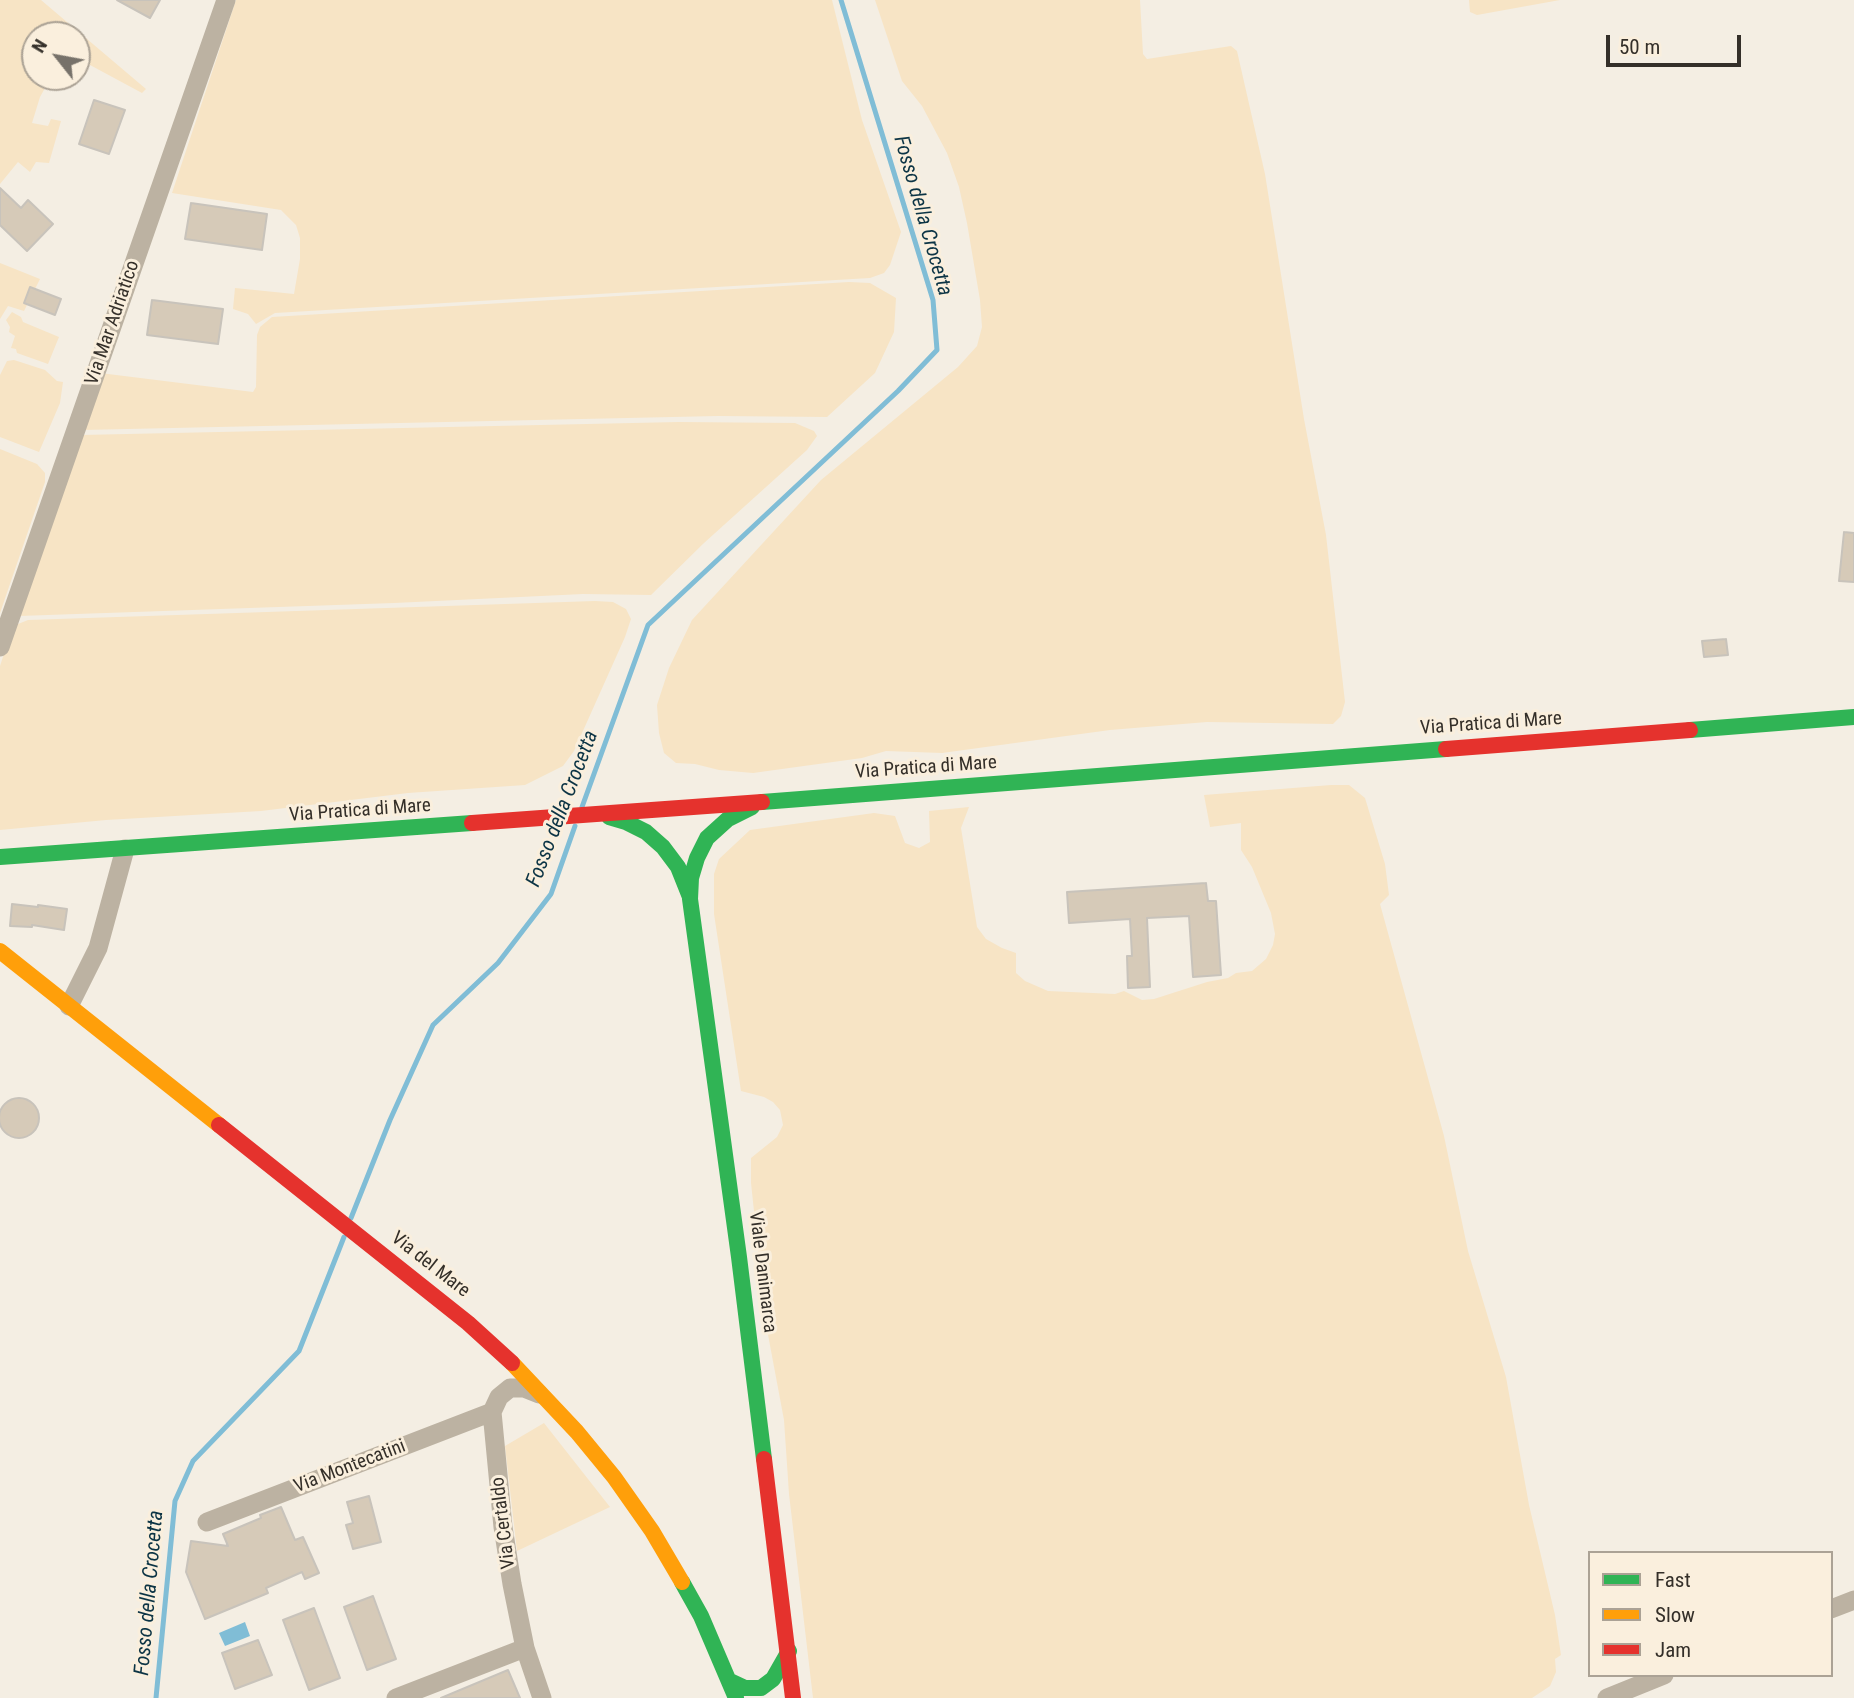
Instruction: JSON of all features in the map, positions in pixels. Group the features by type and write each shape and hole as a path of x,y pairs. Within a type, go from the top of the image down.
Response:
{"main road":[{"name":"Via Pratica di Mare","path":"1,857 761,802 1854,717"},
{"name":"Viale Danimarca","path":"761,802 728,819 707,838 691,878 690,899 739,1257 793,1698"},
{"name":"Viale Danimarca","path":"600,814 646,832 663,847 678,867 690,899"},
{"name":"Via del Mare","path":"0,951 468,1323 546,1398 614,1477 652,1531 701,1616 736,1698"},
{"path":"730,1681 746,1688 761,1688 773,1679 789,1651"}],"street":[{"name":"Via Mar Adriatico","path":"0,646 226,0"},
{"path":"69,1006 98,948 125,849"},
{"path":"492,1412 499,1398 510,1388 524,1388 546,1398"},
{"name":"Via Montecatini","path":"207,1522 492,1412"},
{"name":"Via Certaldo","path":"492,1412 503,1527 525,1648 542,1698"},
{"path":"1833,1608 1854,1600"},
{"path":"396,1698 525,1648"},
{"path":"1612,1697 1659,1677"}],"shaded area":[{"path":"0,0 41,0 66,21 21,21 21,91 43,91 32,123 48,126 51,119 61,121 49,163 36,162 30,172 18,162 0,184"},
{"path":"236,0 832,0 862,120 901,232 890,265 884,273 870,278 275,313 256,324 248,314 233,309 235,288 294,294 300,259 300,238 296,225 281,210 172,193"},
{"path":"875,0 1140,0 1143,54 1147,59 1231,46 1237,51 1265,174 1304,419 1326,535 1345,702 1341,716 1333,724 1207,722 1110,730 942,753 886,751 862,758 753,773 676,763 664,753 657,705 669,668 692,620 821,480 958,367 977,346 982,327 980,300 959,187 947,153 922,106 902,81"},
{"path":"1469,0 1560,0 1477,15 1470,12"},
{"path":"91,42 146,89 142,93 91,66"},
{"path":"0,263 40,279 24,311 8,306 0,319"},
{"path":"849,282 870,283 896,298 894,332 875,373 827,417 718,416 82,430 100,373 253,392 256,387 257,335 260,327 272,317"},
{"path":"12,312 21,317 23,322 59,337 48,364 17,353 16,349 11,348 15,336 9,332 10,327 6,320"},
{"path":"14,360 45,370 57,381 63,382 60,403 39,452 0,437 0,375 7,361"},
{"path":"679,422 795,423 814,431 817,436 807,450 651,595 583,594 19,616 81,435"},
{"path":"0,449 37,464 45,473 45,482 0,613"},
{"path":"613,602 626,609 631,619 625,637 574,751 563,766 525,785 408,793 261,811 106,820 0,830 0,666 13,626 28,620"},
{"path":"1349,785 1365,798 1385,864 1389,895 1380,904 1444,1136 1468,1251 1506,1377 1529,1505 1555,1615 1561,1655 1555,1659 1556,1672 1550,1686 1532,1698 813,1698 789,1494 784,1420 766,1324 751,1183 751,1158 777,1137 783,1125 780,1110 773,1102 741,1091 714,914 714,874 719,859 750,830 874,813 895,816 905,843 919,848 930,842 929,811 969,807 961,828 977,927 986,939 1016,953 1016,973 1025,981 1048,991 1115,994 1124,991 1142,1000 1154,999 1228,978 1236,973 1252,971 1266,959 1273,945 1275,934 1271,913 1252,867 1241,850 1241,823 1210,827 1204,795"},
{"path":"544,1423 610,1507 517,1551 505,1446"}],"water":[{"path":"245,1622 250,1636 225,1646 219,1633"}],"building":[{"path":"117,0 160,0 150,18"},
{"path":"94,100 125,110 109,154 79,144"},
{"path":"0,188 21,208 28,200 53,224 27,251 0,225"},
{"path":"191,203 267,214 262,250 185,239"},
{"path":"30,287 61,299 55,315 24,303"},
{"path":"152,300 223,309 218,344 147,335"},
{"path":"1844,532 1854,533 1854,582 1839,581"},
{"path":"1726,639 1728,655 1704,657 1702,641"},
{"path":"1206,883 1208,901 1216,901 1221,975 1193,977 1189,916 1147,918 1150,987 1128,988 1127,956 1132,956 1130,919 1069,923 1067,892"},
{"path":"12,904 67,909 64,930 32,925 10,926"},
{"path":"19,1098 27,1099 33,1104 38,1110 38,1126 33,1132 27,1137 19,1138 11,1137 5,1132 0,1126 -1,1118 0,1110 5,1104 11,1099"},
{"path":"369,1496 381,1542 353,1549 346,1525 353,1523 347,1502"},
{"path":"281,1507 295,1540 303,1537 319,1573 305,1579 302,1572 266,1588 268,1593 205,1619 186,1572 191,1541 228,1546 223,1534"},
{"path":"373,1596 396,1659 367,1670 344,1607"},
{"path":"314,1608 340,1678 309,1690 283,1620"},
{"path":"258,1640 272,1675 235,1689 222,1653"},
{"path":"508,1670 520,1698 441,1698"}],"waterway":[{"name":"Fosso della Crocetta","path":"582,807 648,625 898,391 937,350 933,300 841,0"},
{"name":"Fosso della Crocetta","path":"351,1218 390,1120 433,1025 498,963 551,894 575,826"},
{"name":"Fosso della Crocetta","path":"156,1698 175,1501 193,1461 299,1351 344,1237"}],"traffic: fast":[{"path":"1690,730 1854,717"},
{"path":"762,802 1446,749"},
{"path":"752,807 728,819 707,838 691,878 690,899 764,1459"},
{"path":"609,817 646,832 663,847 678,867 690,897"},
{"path":"0,857 472,823"},
{"path":"682,1582 701,1616 736,1698"},
{"path":"730,1681 745,1688 761,1688 773,1679 789,1651"}],"traffic: slow":[{"path":"0,951 219,1125"},
{"path":"512,1363 577,1432 614,1477 652,1531 682,1582"}],"traffic: jam":[{"path":"1446,749 1690,730"},
{"path":"472,823 762,802"},
{"path":"219,1125 468,1323 512,1363"},
{"path":"764,1459 793,1698"}]}
